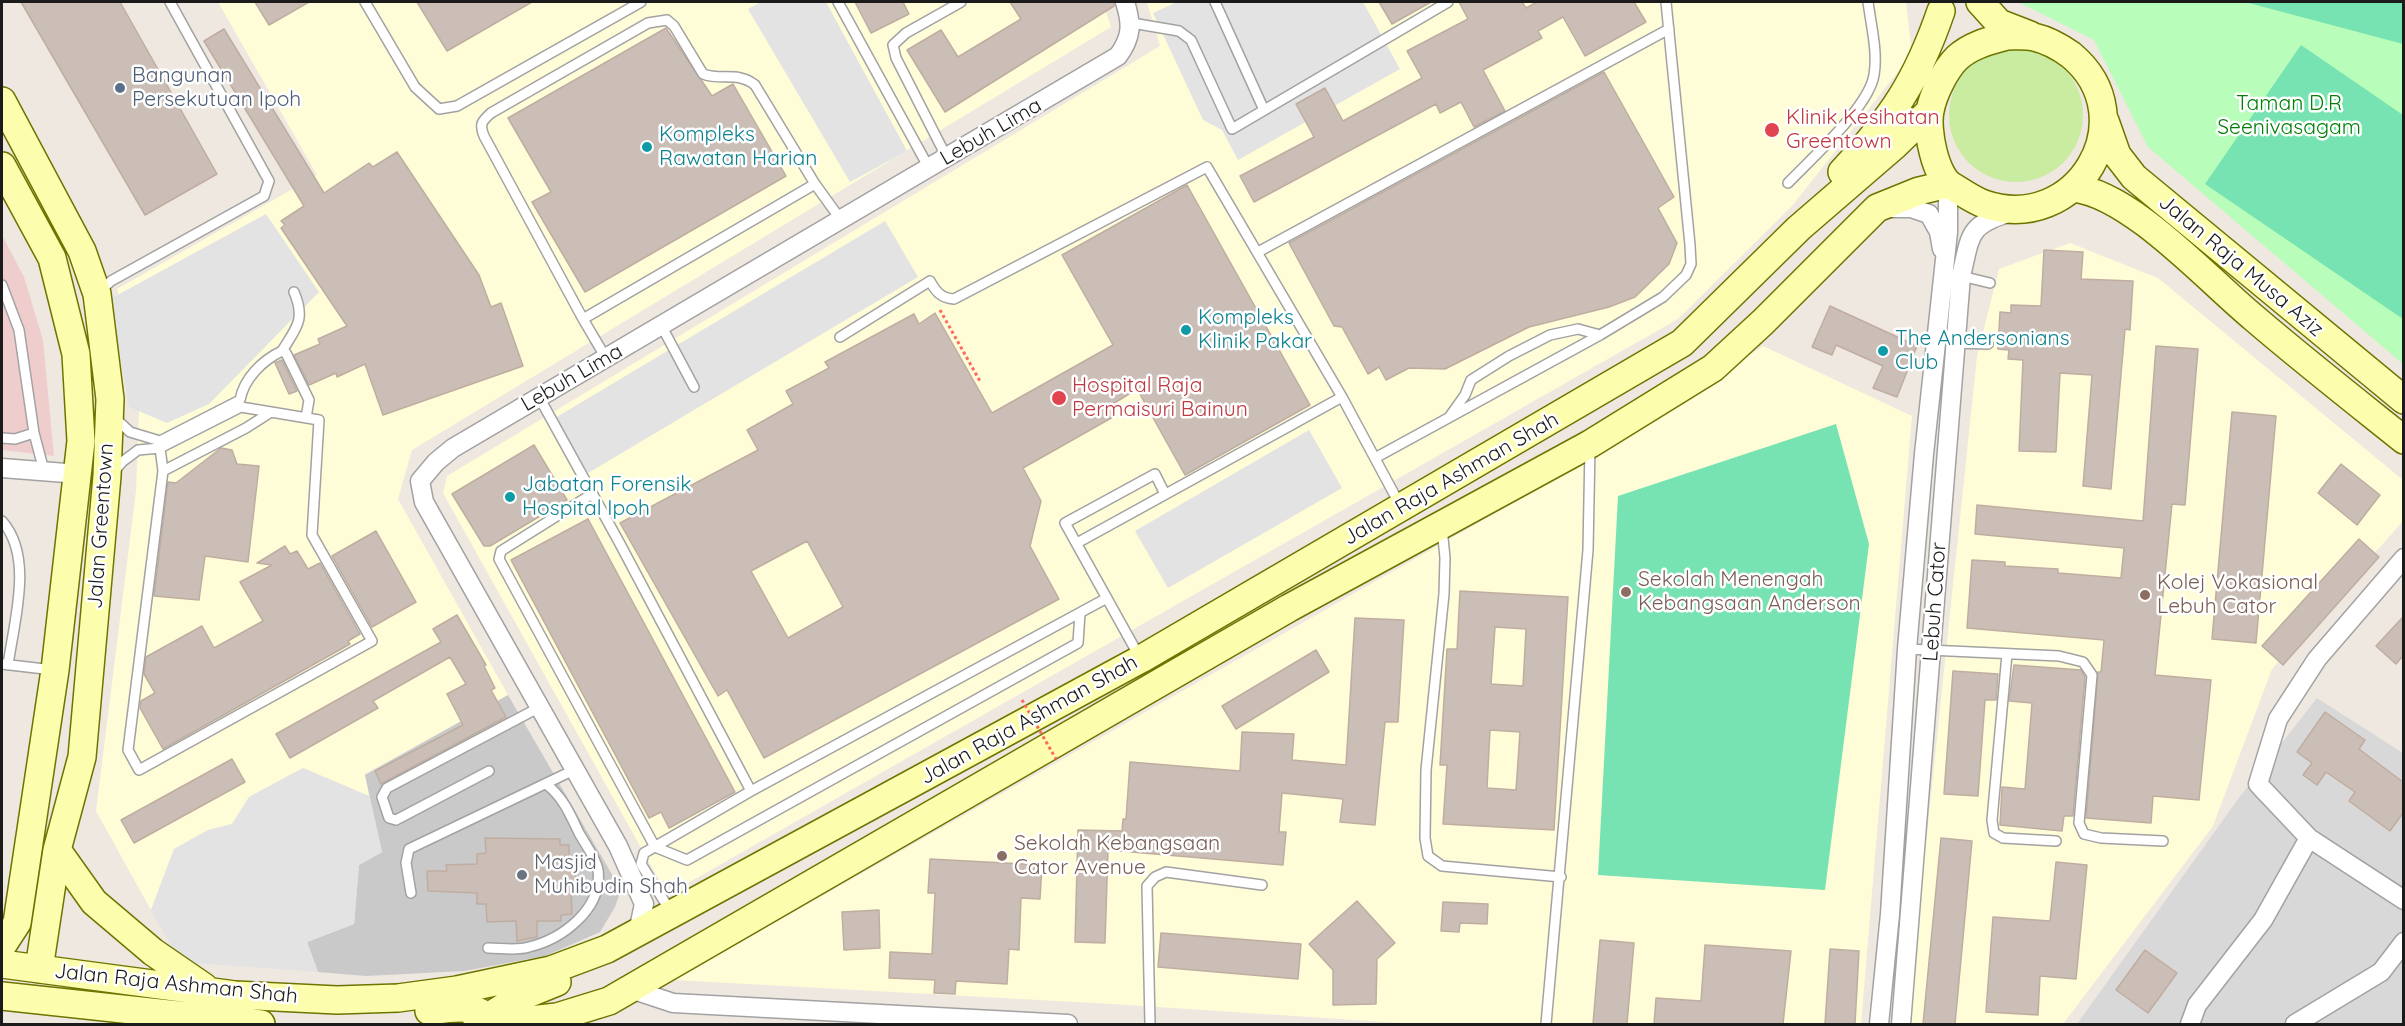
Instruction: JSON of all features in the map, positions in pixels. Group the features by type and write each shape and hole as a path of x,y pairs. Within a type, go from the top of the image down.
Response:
{"main road":[{"path":"1980,2 2000,23 2060,47 2082,64 2097,87 2103,114 2102,141 2092,167 2074,188 2048,204 2018,209 1984,204 1948,184 1938,169 1931,141 1930,111 1941,83 1957,59 1980,44 2007,36 2034,37"},
{"path":"1941,6 1941,83"},
{"path":"1799,228 1832,183 1875,136 1908,89 1929,47 1941,6"},
{"name":"Jalan Greentown","path":"2,101 82,251 97,294 110,399 106,490 82,757 57,850 39,969"},
{"name":"Jalan Raja Ashman Shah","path":"2,964 249,996 337,1000 410,997 458,990 538,973 607,949 1150,661 1682,344 1799,228 1894,146 1930,111"},
{"name":"Jalan Raja Musa Aziz","path":"2103,114 2117,155 2134,177 2403,400"},
{"name":"Jalan Greentown","path":"2,166 52,258 76,354 81,441 55,670 17,923 2,946"},
{"name":"Jalan Raja Ashman Shah","path":"488,1022 556,1017 620,995 1289,608 1442,527 1590,444 1713,368 1763,322 1877,208 1920,191 1948,184"},
{"name":"Jalan Raja Musa Aziz","path":"2074,188 2091,190 2157,233 2253,318 2403,440"},
{"path":"57,850 94,902 153,952 208,990"},
{"path":"249,996 306,1008 424,1011 458,1007 473,1009 488,1022 520,997 577,972 607,949"},
{"path":"2,977 39,969"},
{"path":"576,1024 620,995"},
{"name":"Jalan Raja Ashman Shah","path":"2,996 261,1024"}],"street":[{"path":"1125,2 1132,23"},
{"name":"Lebuh Lima","path":"638,932 644,904 618,846 424,502 420,481 436,462 453,448 1118,56 1128,43 1132,23"},
{"name":"Lebuh Cator","path":"1901,1024 1954,343 1953,273 1948,232 1948,184"},
{"path":"1877,208 1911,208 1929,213 1939,232 1953,273"},
{"name":"Lebuh Cator","path":"1879,1024 1890,914 1907,650 1935,342 1953,273 1971,236 1985,220 2018,209"},
{"path":"79,474 108,453"},
{"path":"2,468 79,474 106,490"},
{"path":"2403,558 2318,659 2278,719 2258,784 2309,838 2403,900"},
{"path":"2190,1024 2197,1005 2263,920 2309,838"},
{"path":"2295,1024 2381,972 2403,942"},
{"path":"620,995 673,1003 841,1018 1068,1024"}],"lane":[{"path":"97,294 111,281 264,196 269,181 170,2"},
{"path":"365,2 415,87 439,109 457,105 641,2"},
{"path":"838,2 929,168"},
{"path":"947,158 896,58 893,45 906,33 961,2"},
{"path":"1215,2 1264,111"},
{"path":"1132,23 1179,31 1191,40 1232,129 1448,2"},
{"path":"1375,458 1600,335 1676,288 1686,275 1690,264 1666,2"},
{"path":"1788,183 1866,98 1874,76 1874,45 1868,2"},
{"path":"606,358 480,128 482,120 491,113 648,23 667,20 674,26 703,74 739,76 755,85 815,184 841,220"},
{"path":"1258,252 1669,29"},
{"path":"840,337 930,281 936,292 945,298 954,299 1207,167 1342,397 1402,509"},
{"path":"584,319 815,184"},
{"path":"1953,273 1990,282"},
{"path":"2,285 19,330 34,433 44,471"},
{"path":"240,400 242,390 264,360 282,351 298,325 301,315 294,292"},
{"path":"661,325 694,387"},
{"path":"1448,418 1465,395 1471,380 1509,356 1550,336 1578,329 1600,335"},
{"path":"1935,342 1988,345"},
{"path":"282,351 286,353 309,400 306,418"},
{"path":"538,397 751,791"},
{"path":"1077,543 1342,397"},
{"path":"108,411 130,432 160,441 240,400"},
{"path":"240,400 258,421"},
{"path":"106,490 122,462 138,450 160,448 241,407 319,420 312,535 372,641 139,770 128,750 164,471 160,448"},
{"path":"164,471 271,412"},
{"path":"2,438 15,439 34,433"},
{"path":"1546,1024 1561,877 1588,550 1590,444"},
{"path":"1150,661 1107,597 1065,523 1155,474 1165,494"},
{"path":"592,494 501,551 499,559 655,846 687,860 1078,643 1080,612"},
{"path":"2,521 12,533 21,567 5,665 55,670"},
{"path":"1442,527 1445,558 1444,594 1426,770 1425,838 1428,856 1442,866 1561,877"},
{"path":"672,914 641,864 644,853 751,791 1107,597"},
{"path":"1178,660 1289,608"},
{"path":"1907,650 2059,656 2083,662 2092,675 2079,823 2084,834 2101,838 2163,841"},
{"path":"2007,654 1992,820 1994,833 2003,838 2056,841"},
{"path":"489,771 396,820 389,818 382,797 387,788 540,707"},
{"path":"411,893 406,863 409,849 576,769"},
{"path":"488,948 527,948 552,939 575,923 593,897 598,869 564,802 546,784"},
{"path":"618,846 644,853"},
{"path":"1150,1024 1147,886 1155,877 1166,873 1262,885"}],"path":[{"path":"945,298 939,307 943,317 981,383"},
{"path":"1022,700 1056,759"}],"shaded area":[{"path":"218,2 1103,2 1111,27 412,450 398,499 508,695 365,774 369,796 303,768 249,797 232,824 208,830 174,849 151,910 96,811 136,491 139,412 130,333 117,289 317,175"},
{"path":"761,2 826,2 907,151 850,182 748,9"},
{"name":"Hospital Raja Permaisuri Bainun","path":"1147,2 1906,2 1912,54 1792,206 1678,319 681,887 659,880 443,493 447,476 1160,46"},
{"path":"1177,2 1363,2 1400,69 1238,160 1222,130 1203,120 1153,13"},
{"path":"266,214 319,292 209,404 167,423 129,407 110,299"},
{"path":"885,221 918,277 588,473 555,418"},
{"path":"2,235 24,277 43,340 54,456 2,450"},
{"name":"Kolej Vokasional Lebuh Cator","path":"2070,243 2158,278 2403,480 2403,521 2272,669 2213,826 2063,1024 1907,1024 1977,356 1999,269"},
{"name":"Sekolah Menengah Kebangsaan Anderson","path":"1763,346 1912,416 1861,1024 1415,1024 1112,1004 674,980 1601,453"},
{"path":"1309,430 1342,488 1168,588 1135,531"},
{"path":"508,695 621,890 615,907 600,932 545,956 464,971 366,976 318,972 307,942 354,924 359,865 382,852 365,775"},
{"path":"2317,698 2403,753 2403,1024 2077,1024 2238,799"},
{"path":"303,768 369,796 382,852 359,865 354,924 307,942 318,972 180,962 151,910 174,849 208,830 232,824 249,797"}],"green space":[{"name":"Taman D.R Seenivasagam","path":"2018,2 2403,2 2403,364 2148,147 2094,40"},
{"path":"2245,2 2403,2 2403,44"},
{"path":"2301,45 2403,115 2403,319 2205,184"},
{"path":"2016,48 2042,53 2063,68 2078,89 2083,115 2078,141 2063,162 2042,177 2016,182 1990,177 1969,162 1954,141 1949,115 1954,89 1969,68 1990,53"},
{"path":"1836,424 1869,544 1825,890 1598,875 1618,496"}],"building":[{"name":"Bangunan Persekutuan Ipoh","path":"21,2 120,2 217,174 145,215"},
{"path":"255,2 309,2 269,25"},
{"path":"417,2 532,2 447,51"},
{"path":"855,2 903,2 909,14 871,33"},
{"path":"1010,2 1114,2 1114,6 945,112 907,50 941,30 958,57 1021,19"},
{"path":"1379,2 1431,2 1392,24"},
{"path":"1459,2 1522,2 1526,8 1537,2 1634,2 1646,22 1585,56 1563,17 1538,31 1542,38 1483,70 1505,111 1474,127 1461,102 1440,113 1436,104 1254,202 1240,176 1314,137 1296,104 1325,88 1343,121 1422,78 1407,51 1468,19"},
{"name":"Kompleks Rawatan Harian","path":"666,28 712,96 733,84 786,176 585,292 532,202 551,192 508,118"},
{"path":"224,29 324,193 369,163 373,167 397,152 479,275 491,307 501,303 523,366 383,415 365,364 337,377 336,373 309,385 294,355 320,344 318,339 347,326 281,228 285,225 281,221 304,206 204,41"},
{"path":"1604,72 1674,197 1658,208 1677,243 1669,264 1635,297 1609,307 1529,327 1445,369 1409,368 1386,380 1379,367 1368,374 1342,327 1334,326 1289,243"},
{"path":"1187,185 1310,405 1185,475 1137,389 1108,407 1113,417 1023,468 1041,501 1030,546 1059,599 764,758 727,690 718,696 620,523 758,450 747,430 793,404 786,391 829,368 825,362 914,314 919,324 935,313 992,413 1113,345 1062,255","holes":["807,541 843,607 788,638 751,571"]},
{"path":"2044,250 2083,252 2081,279 2133,281 2130,330 2125,329 2111,489 2083,486 2092,375 2060,373 2056,452 2019,451 2023,360 2008,359 2009,350 1998,349 2000,312 2011,313 2011,305 2041,306"},
{"name":"The Andersonians Club","path":"1830,306 1917,346 1897,397 1873,388 1883,366 1836,345 1832,355 1812,347"},
{"path":"2156,346 2198,349 2185,505 2172,504 2155,675 2211,680 2199,800 2153,796 2151,823 2086,818 2098,672 2101,672 2104,640 1967,628 1972,560 2005,562 2005,566 2058,569 2058,573 2121,578 2124,548 1975,534 1977,505 2143,521"},
{"path":"282,360 297,391 289,394 275,363"},
{"path":"2232,412 2276,416 2256,643 2212,639"},
{"name":"Jabatan Forensik Hospital Ipoh","path":"534,445 567,500 490,546 484,546 452,494"},
{"path":"221,448 232,450 237,464 259,466 248,562 205,556 199,600 154,596 168,482 176,483"},
{"path":"2341,464 2380,495 2357,525 2318,493"},
{"path":"588,519 735,792 669,828 661,812 649,818 511,560"},
{"path":"376,531 416,602 372,627 332,556"},
{"path":"2359,539 2379,557 2283,665 2262,646"},
{"path":"285,546 290,554 297,551 308,569 320,563 360,634 348,641 350,644 163,749 140,708 141,701 155,693 144,674 146,657 202,626 214,648 263,621 240,582 272,565 257,563"},
{"path":"1460,591 1568,597 1554,830 1443,824 1447,765 1440,765 1447,649 1457,649","holes":["1495,627 1526,629 1523,686 1491,684","1490,730 1520,732 1516,790 1487,788"]},
{"path":"457,615 486,665 484,666 495,688 491,690 506,717 381,784 375,771 463,725 447,694 466,684 450,657 373,701 378,708 290,758 276,734 441,642 433,629"},
{"path":"2403,617 2403,656 2396,664 2376,646"},
{"path":"1355,618 1404,620 1398,722 1385,722 1375,825 1340,822 1343,799 1282,793 1279,832 1286,832 1283,865 1108,850 1105,943 1075,942 1078,830 1122,831 1123,819 1126,819 1130,762 1240,771 1242,732 1294,734 1292,760 1346,765"},
{"path":"1316,650 1329,672 1236,729 1222,706"},
{"path":"2014,665 2081,670 2085,677 2073,816 2064,816 2062,831 2000,825 2002,787 2025,789 2032,703 2009,701"},
{"path":"1953,671 1998,674 1996,700 1985,700 1978,796 1944,794"},
{"path":"2325,712 2365,740 2359,749 2403,782 2403,813 2390,831 2349,801 2355,792 2326,772 2317,785 2303,775 2312,763 2297,752"},
{"path":"232,759 245,782 134,843 121,820"},
{"path":"485,838 560,839 560,845 569,845 569,870 574,872 578,884 571,891 572,914 561,915 561,921 537,921 537,937 517,941 516,921 487,922 486,904 477,904 477,893 428,891 427,871 447,871 446,865 477,864 477,854 486,853"},
{"path":"1941,838 1972,841 1955,1024 1923,1024"},
{"path":"930,859 1042,865 1040,899 1021,898 1019,950 1009,949 1007,984 956,981 955,994 934,993 935,980 889,978 890,952 932,954 935,893 928,893"},
{"path":"2056,862 2087,865 2076,979 2040,976 2038,1015 1986,1012 1993,917 2050,921"},
{"path":"1357,901 1395,943 1377,959 1376,1004 1333,1005 1333,970 1309,944"},
{"path":"1443,902 1488,904 1487,924 1460,923 1459,932 1441,931"},
{"path":"879,910 880,948 844,950 842,912"},
{"path":"1161,933 1301,944 1298,979 1158,967"},
{"path":"1600,940 1634,943 1627,1024 1593,1024"},
{"path":"1705,945 1791,951 1783,1024 1654,1024 1656,998 1701,1001"},
{"path":"1830,949 1859,951 1855,1024 1825,1024"},
{"path":"2145,950 2177,973 2148,1013 2116,990"}],"place":[{"name":"Bangunan Persekutuan Ipoh","path":"120,88"},
{"name":"Klinik Kesihatan Greentown","path":"1772,130"},
{"name":"Kompleks Rawatan Harian","path":"647,147"},
{"name":"Kompleks Klinik Pakar","path":"1186,330"},
{"name":"The Andersonians Club","path":"1883,351"},
{"name":"Hospital Raja Permaisuri Bainun","path":"1059,398"},
{"name":"Jabatan Forensik Hospital Ipoh","path":"510,497"},
{"name":"Sekolah Menengah Kebangsaan Anderson","path":"1626,592"},
{"name":"Kolej Vokasional Lebuh Cator","path":"2145,595"},
{"name":"Sekolah Kebangsaan Cator Avenue","path":"1002,856"},
{"name":"Masjid Muhibudin Shah","path":"522,875"}]}
